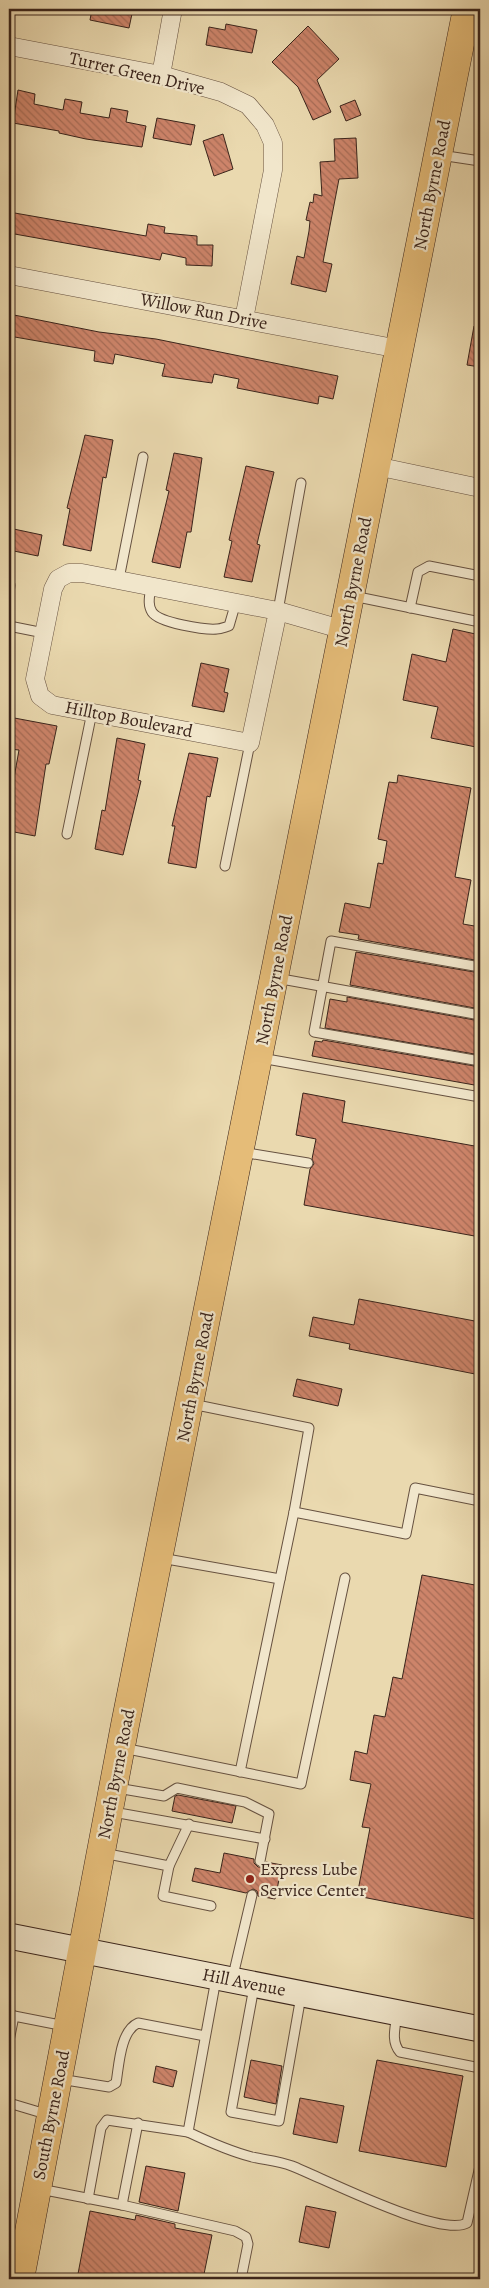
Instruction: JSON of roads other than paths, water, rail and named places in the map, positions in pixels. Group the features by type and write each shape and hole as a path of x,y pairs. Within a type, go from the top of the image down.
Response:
{"main road":[{"name":"North Byrne Road","path":"82,1950 467,9"},
{"name":"Hill Avenue","path":"9,1936 480,2029"},
{"name":"South Byrne Road","path":"20,2279 82,1950"}],"street":[{"path":"161,75 173,9"},
{"name":"Turret Green Drive","path":"9,46 161,75 222,92 248,105 265,125 273,144 273,170 244,319"},
{"name":"Willow Run Drive","path":"9,274 399,349"},
{"path":"376,466 480,488"},
{"name":"Hilltop Boulevard","path":"250,743 52,704 40,696 35,679 53,588 58,579 69,572 82,572 278,611 344,630"},
{"path":"250,743 278,611"}],"lane":[{"path":"438,154 480,161"},
{"path":"119,579 143,457"},
{"path":"278,611 301,483"},
{"path":"410,608 418,572 429,566 480,576"},
{"path":"9,594 10,585"},
{"path":"151,586 148,604 154,615 166,621 189,626 218,630 229,626 236,602"},
{"path":"350,595 480,622"},
{"path":"9,626 44,633"},
{"path":"66,834 92,712"},
{"path":"225,866 250,743"},
{"path":"480,967 331,940 314,1032 480,1061"},
{"path":"274,977 480,1015"},
{"path":"258,1058 480,1097"},
{"path":"240,1151 308,1163"},
{"path":"189,1404 309,1428 294,1512 240,1772"},
{"path":"294,1512 406,1534 415,1488 480,1501"},
{"path":"159,1557 280,1579"},
{"path":"121,1747 301,1784 345,1578"},
{"path":"111,1799 164,1796 177,1788 245,1802 269,1814 260,1861"},
{"path":"111,1799 189,1824 265,1839"},
{"path":"189,1824 169,1866 163,1896 211,1906"},
{"path":"100,1852 169,1866"},
{"path":"252,1895 234,1980 232,2112 279,2121 302,1994"},
{"path":"188,2132 205,2036 234,1980"},
{"path":"397,2013 394,2037 395,2046 400,2052 480,2068"},
{"path":"9,2041 11,2015 67,2026"},
{"path":"58,2078 109,2087 116,2083 126,2034 130,2026 138,2023 205,2036"},
{"path":"9,2103 51,2116"},
{"path":"88,2198 101,2128 107,2120 188,2132 220,2147 290,2166 352,2192 435,2223 460,2226 467,2223 480,2166"},
{"path":"122,2205 138,2124"},
{"path":"37,2189 122,2205 235,2231 246,2236 248,2244 241,2279"}],"place":[{"name":"Express Lube Service Center","path":"250,1879"}]}
